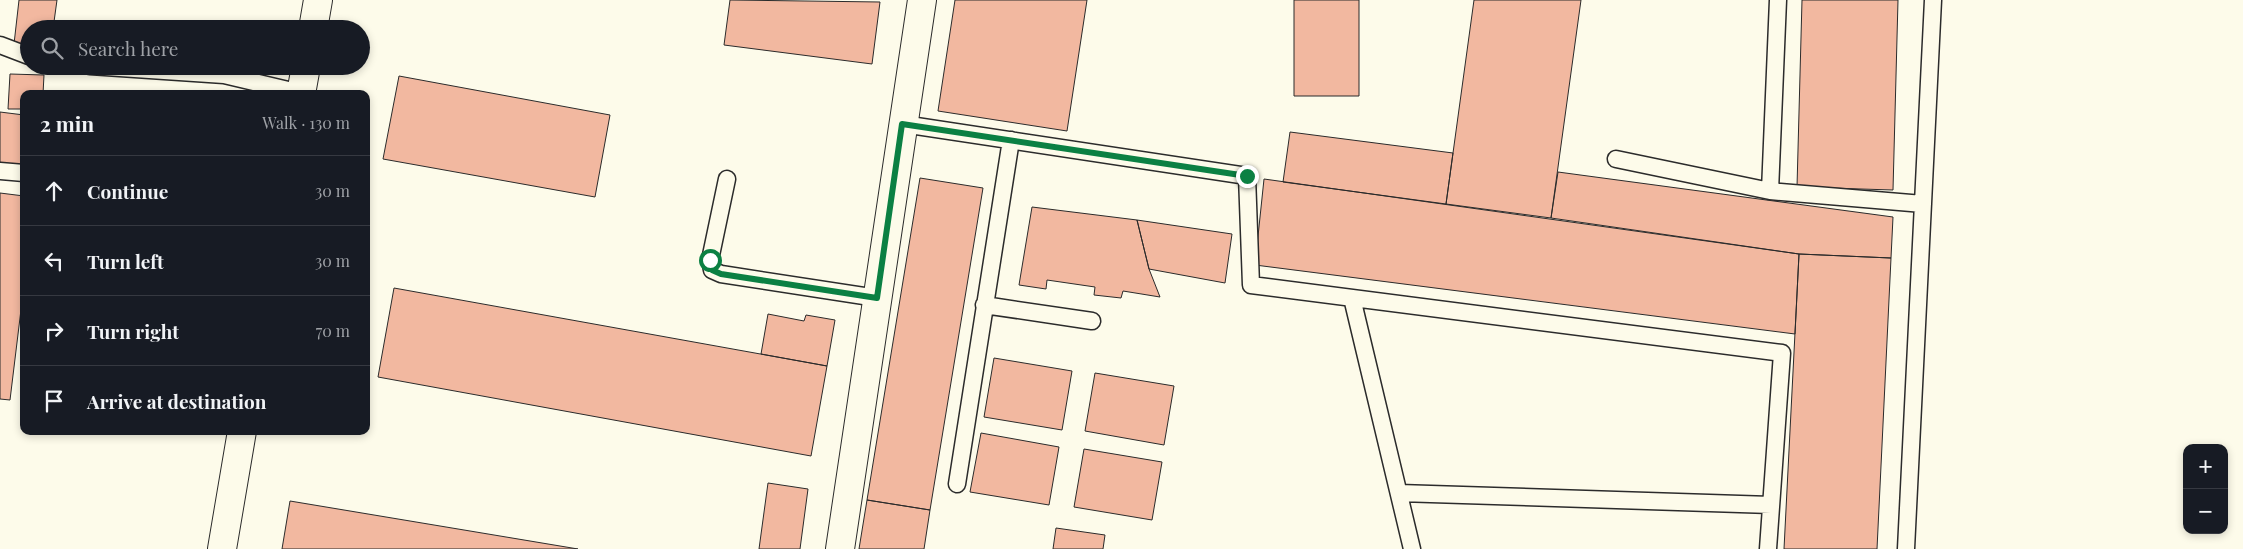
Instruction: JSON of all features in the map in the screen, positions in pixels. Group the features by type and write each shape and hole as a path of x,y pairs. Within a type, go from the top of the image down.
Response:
{"street":[{"path":"315,20 318,0"},
{"path":"840,549 922,0"},
{"path":"302,90 304,75"},
{"path":"222,549 241,435"}],"lane":[{"path":"1770,191 1778,0"},
{"path":"1906,549 1933,0"},
{"path":"0,45 20,53"},
{"path":"224,75 288,90"},
{"path":"902,124 1247,176 1250,285 1782,353 1768,549"},
{"path":"957,484 1010,140"},
{"path":"1616,159 1770,191 1923,204"},
{"path":"0,171 20,174"},
{"path":"727,179 710,260 712,270 721,274 877,298"},
{"path":"1352,298 1412,549"},
{"path":"984,306 1092,322"},
{"path":"1399,493 1771,505"}],"building":[{"path":"19,0 57,0 54,20 20,20 20,44 14,44"},
{"path":"730,0 880,2 872,64 724,45"},
{"path":"955,0 1087,0 1067,131 938,111"},
{"path":"1294,0 1359,0 1359,96 1294,96"},
{"path":"1474,0 1581,0 1551,218 1446,204"},
{"path":"1802,0 1898,0 1893,190 1797,187"},
{"path":"10,74 44,75 43,90 20,90 20,109 8,109"},
{"path":"399,76 610,115 595,197 383,159"},
{"path":"0,112 20,114 20,168 0,165"},
{"path":"1290,132 1453,153 1446,204 1283,182"},
{"path":"1558,172 1893,217 1891,258 1799,254 1551,218"},
{"path":"920,178 983,188 930,510 867,500"},
{"path":"1264,179 1799,254 1795,334 1255,265"},
{"path":"0,193 20,196 20,318 10,400 0,399"},
{"path":"1032,207 1137,220 1149,269 1160,297 1123,291 1121,298 1094,295 1095,287 1047,280 1046,289 1019,285"},
{"path":"1137,220 1232,234 1225,283 1149,269"},
{"path":"1799,254 1891,258 1877,549 1784,549"},
{"path":"394,288 827,366 811,456 378,377"},
{"path":"768,314 804,321 806,315 835,320 827,366 761,354"},
{"path":"994,358 1072,371 1062,430 984,417"},
{"path":"1095,373 1174,386 1164,445 1085,431"},
{"path":"981,433 1059,447 1049,505 970,492"},
{"path":"1084,449 1162,462 1152,520 1074,507"},
{"path":"768,483 808,489 800,549 759,549"},
{"path":"867,500 930,510 924,549 859,549"},
{"path":"290,501 578,549 282,549"},
{"path":"1056,528 1105,535 1103,549 1053,549"}],"route":[{"path":"710,260 712,270 721,274 877,298 902,124 1247,176"}]}
